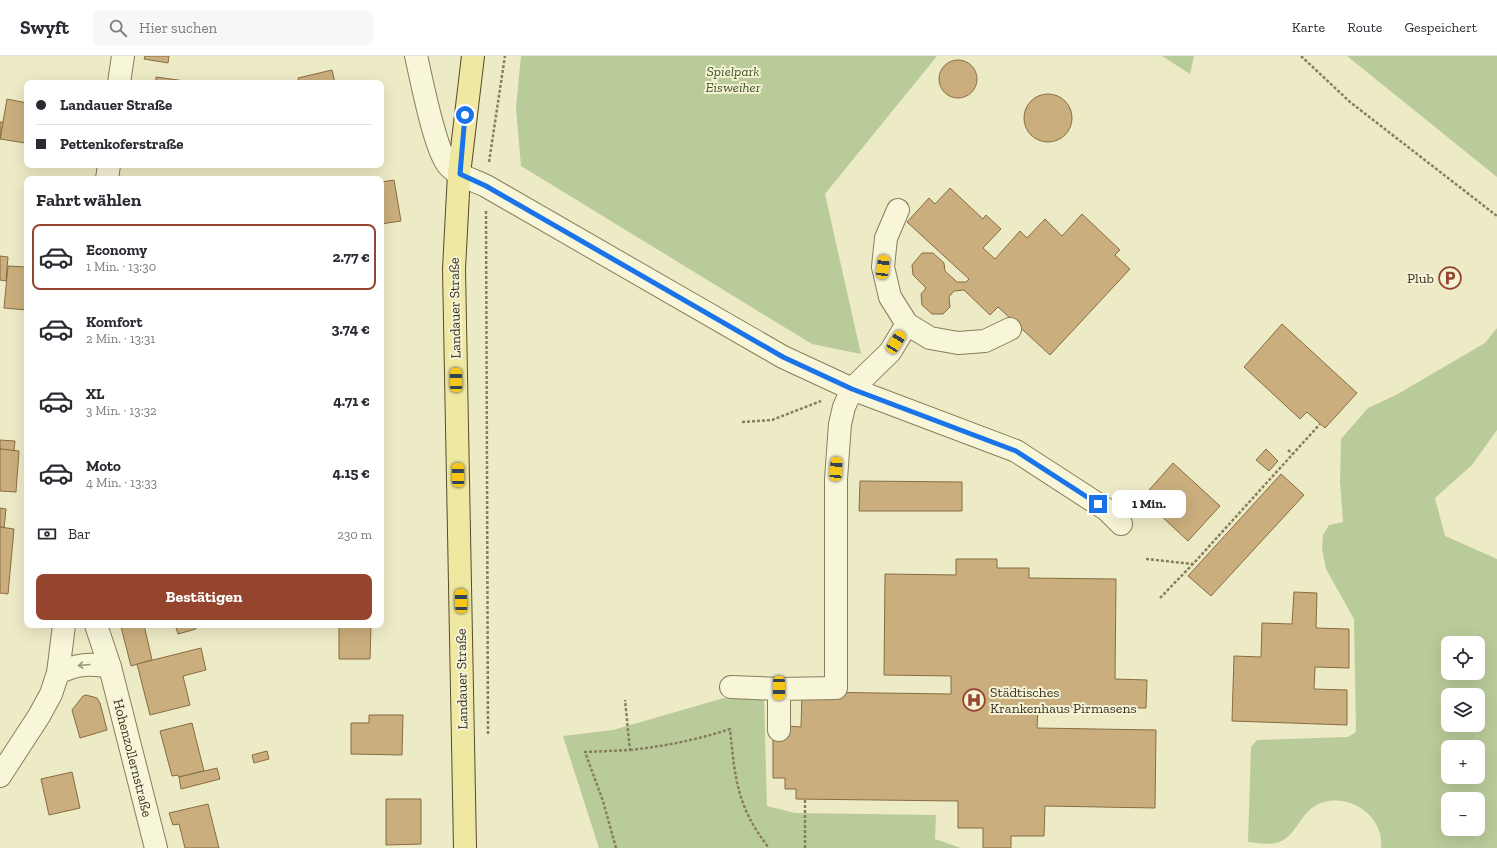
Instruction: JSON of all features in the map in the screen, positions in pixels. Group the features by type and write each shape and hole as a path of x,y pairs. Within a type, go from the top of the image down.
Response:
{"main road":[{"name":"Landauer Straße","path":"465,848 454,269 465,115 473,56"}],"street":[{"path":"120,80 123,56"},
{"path":"416,56 442,155 448,166 460,174 486,186 783,357 852,389 1016,451 1107,510 1121,524"},
{"path":"898,210 886,238 883,267 890,297 907,324 930,338 958,343 985,341 1010,329"},
{"path":"731,687 836,688 836,480 840,424 844,407 852,389 890,352 907,324"},
{"path":"0,776 39,716 51,694 58,673 64,628"},
{"name":"Hohenzollernstraße","path":"97,628 110,667 156,848"},
{"path":"58,673 70,667 82,665 95,664 110,667"},
{"path":"779,688 779,730"}],"path":[{"path":"488,736 486,186 505,56"},
{"path":"1301,56 1350,102 1497,216"},
{"path":"742,422 772,420 852,389"},
{"path":"1160,598 1193,564 1320,424"},
{"path":"1288,450 1293,454"},
{"path":"1146,559 1193,564"},
{"path":"625,700 630,750"},
{"path":"616,848 603,801 585,752 670,746 730,729 739,796 748,817 769,848"},
{"path":"805,848 806,799"}],"green space":[{"name":"Spielpark Eisweiher","path":"521,56 937,56 825,194 861,354 812,344 521,166 516,108"},
{"path":"1162,56 1194,56 1190,74"},
{"path":"1347,56 1497,56 1497,177"},
{"path":"1497,328 1497,430 1472,465 1435,498 1445,536 1497,559 1497,848 1381,848 1381,836 1370,815 1350,803 1338,801 1326,802 1309,810 1293,832 1283,840 1269,844 1248,842 1251,747 1257,740 1348,737 1356,732 1354,619 1326,569 1322,549 1323,535 1329,525 1343,522 1340,481 1341,439 1368,408 1396,395 1485,343"},
{"path":"724,698 764,698 767,806 795,813 936,815 935,839 961,848 599,848 563,736 613,730"}],"building":[{"path":"145,56 169,56 168,63 144,59"},
{"path":"954,60 962,60 972,65 976,72 976,86 972,93 962,98 954,98 944,93 942,90 939,83 939,75 944,65 947,63"},
{"path":"332,70 334,80 298,80 298,78"},
{"path":"156,77 178,80 156,80"},
{"path":"1048,94 1057,96 1065,101 1070,109 1072,118 1070,127 1065,135 1057,140 1048,142 1039,140 1031,135 1026,127 1024,118 1026,109 1031,101 1039,96"},
{"path":"7,99 24,102 24,143 0,139"},
{"path":"0,122 3,122 0,139"},
{"path":"394,180 401,221 384,224 384,182"},
{"path":"950,188 983,219 986,215 1001,229 983,248 995,259 1020,231 1027,238 1045,219 1062,236 1082,214 1120,250 1115,255 1130,269 1050,355 998,307 990,315 964,290 954,291 949,297 950,307 943,314 932,314 922,305 921,294 926,288 913,275 912,265 922,253 933,253 944,263 945,271 957,282 966,282 969,279 907,222 929,198 935,204"},
{"path":"0,256 8,257 6,281 0,280"},
{"path":"8,266 24,267 24,310 4,308"},
{"path":"1282,324 1357,393 1325,428 1307,412 1300,419 1244,367"},
{"path":"0,440 15,441 14,451 0,449"},
{"path":"0,449 19,451 16,492 0,491"},
{"path":"1266,449 1278,461 1269,471 1256,460"},
{"path":"1173,463 1220,506 1188,541 1142,498"},
{"path":"1281,474 1304,495 1211,596 1188,576"},
{"path":"860,481 962,482 962,511 859,511"},
{"path":"0,508 6,509 4,528 0,527"},
{"path":"0,527 14,529 8,594 0,593"},
{"name":"Städtisches Krankenhaus Pirmasens","path":"956,559 997,559 997,568 1029,568 1029,578 1116,579 1115,679 1147,680 1146,708 1038,707 1037,728 1156,730 1155,808 1045,806 1044,836 1011,836 1011,848 983,848 983,828 958,828 958,801 796,799 796,789 785,789 785,778 773,778 773,734 787,726 801,727 802,694 810,692 951,694 951,676 884,675 885,574 956,575"},
{"path":"1294,592 1317,593 1316,628 1349,629 1349,668 1315,667 1314,689 1347,690 1347,725 1232,721 1234,656 1261,657 1262,623 1292,624"},
{"path":"121,628 145,628 152,660 131,666"},
{"path":"176,628 196,628 196,629 178,634"},
{"path":"339,628 371,628 370,659 339,659"},
{"path":"201,648 206,670 183,676 190,705 150,715 137,664"},
{"path":"86,695 97,698 100,703 107,730 80,738 72,710 83,696"},
{"path":"369,715 403,715 402,755 351,754 351,723 369,723"},
{"path":"192,723 204,771 179,777 178,775 172,776 160,731"},
{"path":"267,751 269,759 254,763 252,755"},
{"path":"217,768 220,779 181,789 179,777"},
{"path":"72,772 80,808 49,815 41,779"},
{"path":"386,799 421,799 421,844 386,845"},
{"path":"208,804 219,848 185,848 179,824 173,825 169,813"}],"place":[{"name":"Plub","path":"1450,278"},
{"name":"Städtisches Krankenhaus Pirmasens","path":"974,700"}],"route":[{"path":"465,115 460,174 486,186 783,357 852,389 1016,451 1098,504"}]}
